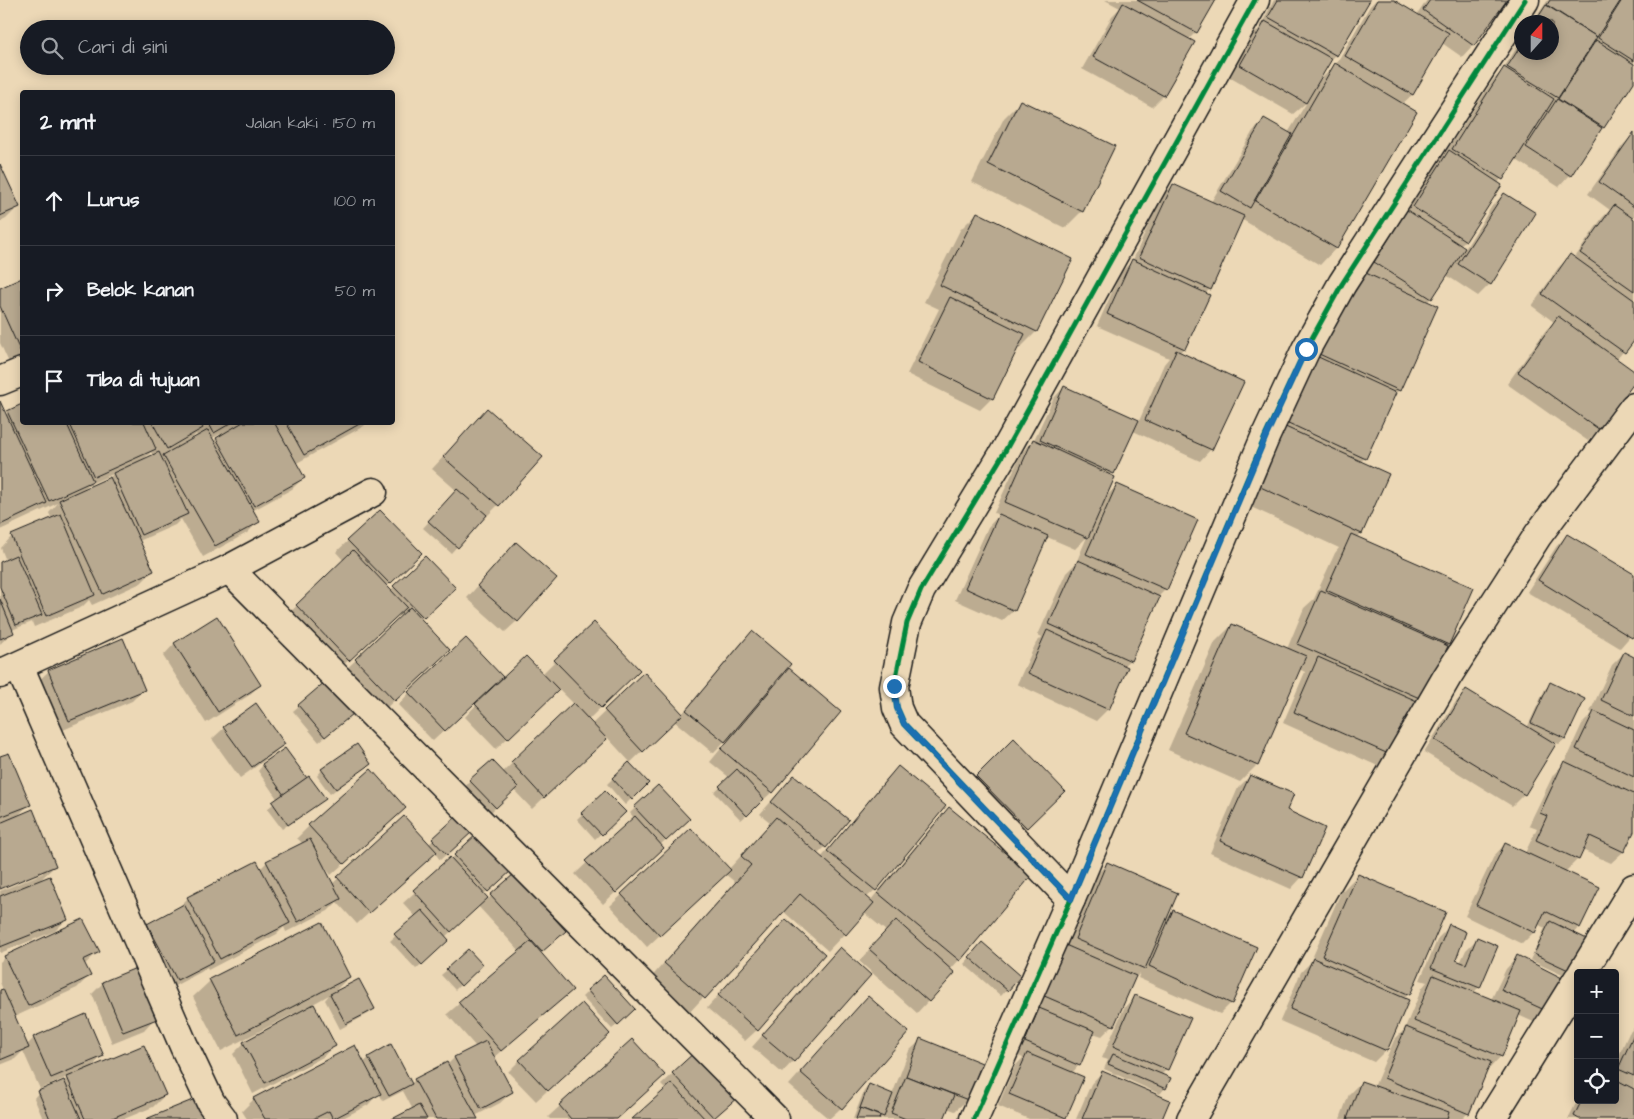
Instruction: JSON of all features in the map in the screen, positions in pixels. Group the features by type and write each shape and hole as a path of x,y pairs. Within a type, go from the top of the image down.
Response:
{"street":[{"path":"1071,899 904,724 897,708 894,686 899,658 907,623 921,590 1004,453 1255,0"},
{"path":"974,1119 1071,899 1266,436 1306,349 1342,284 1525,0"},
{"path":"0,381 20,373"},
{"path":"1191,1119 1447,677 1538,535 1634,407"},
{"path":"223,1119 211,1103 9,670 229,569 373,492"},
{"path":"229,569 775,1119"},
{"path":"1584,969 1634,888"},
{"path":"1491,1119 1574,985"}],"building":[{"path":"1137,0 1216,0 1197,33"},
{"path":"1278,0 1370,0 1337,56 1268,17"},
{"path":"1377,0 1394,0 1449,33 1413,95 1345,56"},
{"path":"1430,0 1507,0 1474,46 1423,10"},
{"path":"1550,0 1621,0 1597,37 1547,5"},
{"path":"1622,0 1634,0 1634,61 1598,38"},
{"path":"1123,3 1195,42 1164,96 1093,57"},
{"path":"1546,5 1597,37 1558,98 1507,67 1514,56 1514,60 1559,60 1559,15 1540,15"},
{"path":"1265,21 1332,59 1306,103 1240,65"},
{"path":"1596,40 1634,64 1634,82 1604,128 1558,99"},
{"path":"1335,63 1417,112 1337,249 1255,201"},
{"path":"1504,67 1554,99 1503,180 1452,149"},
{"path":"1557,99 1602,128 1571,176 1526,147"},
{"path":"1020,100 1115,146 1083,212 988,164"},
{"path":"1264,118 1292,134 1250,208 1221,191"},
{"path":"1634,132 1634,207 1599,182"},
{"path":"1449,150 1502,185 1466,241 1413,207"},
{"path":"0,164 20,207 0,216"},
{"path":"1173,184 1244,216 1211,290 1139,257"},
{"path":"1504,193 1536,213 1491,285 1458,264"},
{"path":"1614,205 1634,219 1634,291 1580,253"},
{"path":"1407,210 1465,248 1432,299 1374,262"},
{"path":"977,212 1073,259 1037,332 940,285"},
{"path":"1570,254 1634,300 1634,341 1625,353 1542,294"},
{"path":"1132,259 1210,295 1185,349 1107,314"},
{"path":"1357,269 1438,306 1400,391 1319,354"},
{"path":"20,279 20,351 0,306 0,288"},
{"path":"950,297 1025,334 993,399 918,362"},
{"path":"1558,316 1634,371 1634,383 1600,430 1518,372"},
{"path":"1176,350 1244,382 1212,450 1145,420"},
{"path":"1314,355 1396,393 1366,459 1284,421"},
{"path":"1064,386 1139,420 1114,474 1040,440"},
{"path":"0,401 47,503 0,525"},
{"path":"20,405 20,425 67,425 93,481 49,501 7,411"},
{"path":"487,408 543,457 499,506 443,457"},
{"path":"70,425 145,425 156,449 94,477"},
{"path":"154,425 202,425 203,428 167,449"},
{"path":"210,425 228,425 214,433"},
{"path":"238,425 276,425 305,478 254,506 216,438"},
{"path":"288,425 358,425 304,455"},
{"path":"1281,425 1389,474 1362,534 1254,484"},
{"path":"208,430 260,522 215,546 163,455"},
{"path":"1033,439 1115,477 1088,538 1005,502"},
{"path":"159,452 188,514 141,535 113,473"},
{"path":"110,477 154,571 103,594 59,500"},
{"path":"1117,484 1198,520 1167,590 1086,554"},
{"path":"457,489 487,515 458,548 428,521"},
{"path":"380,510 422,553 390,584 347,540"},
{"path":"61,514 95,595 46,616 11,535"},
{"path":"999,514 1048,536 1015,611 965,588"},
{"path":"1351,534 1474,588 1449,645 1326,590"},
{"path":"1567,534 1634,574 1634,635 1632,638 1538,580"},
{"path":"516,542 557,578 518,622 477,586"},
{"path":"353,550 407,607 349,661 296,605"},
{"path":"16,555 42,615 16,625 0,587 0,562"},
{"path":"425,556 456,588 424,618 393,586"},
{"path":"1078,560 1160,597 1131,661 1049,624"},
{"path":"1321,590 1448,646 1424,700 1297,644"},
{"path":"0,599 14,633 0,639"},
{"path":"410,607 450,650 395,701 355,659"},
{"path":"217,616 261,685 218,712 174,643"},
{"path":"594,622 640,670 601,708 554,660"},
{"path":"1232,624 1306,656 1258,766 1184,733"},
{"path":"1047,630 1128,667 1109,710 1028,673"},
{"path":"752,631 791,664 725,742 686,710"},
{"path":"123,638 145,690 69,721 48,670"},
{"path":"466,638 503,677 445,731 408,692"},
{"path":"1624,652 1634,657 1634,716 1601,700"},
{"path":"526,656 559,690 508,739 475,704"},
{"path":"1318,657 1417,701 1393,756 1294,712"},
{"path":"789,668 841,712 773,793 721,749"},
{"path":"644,672 683,714 643,752 604,710"},
{"path":"326,681 353,714 325,737 298,705"},
{"path":"1550,682 1585,699 1566,739 1531,723"},
{"path":"1466,689 1556,744 1525,795 1435,740"},
{"path":"256,703 285,744 252,767 223,727"},
{"path":"573,703 607,739 544,798 511,762"},
{"path":"1594,711 1634,730 1634,777 1576,749"},
{"path":"1014,738 1065,791 1027,828 976,776"},
{"path":"357,744 371,764 336,789 321,769"},
{"path":"285,748 307,778 284,795 262,764"},
{"path":"9,753 31,805 0,817 0,756"},
{"path":"492,760 518,787 496,808 469,780"},
{"path":"1564,761 1634,794 1634,832 1624,852 1590,836 1579,860 1536,840 1547,816 1540,813"},
{"path":"629,762 649,783 632,800 612,778"},
{"path":"898,766 946,806 876,891 827,851"},
{"path":"371,769 406,808 344,864 308,825"},
{"path":"737,769 764,799 747,816 719,786"},
{"path":"794,775 849,820 826,848 771,802"},
{"path":"1250,775 1294,794 1287,810 1325,828 1303,878 1220,841"},
{"path":"309,776 326,799 288,825 272,802"},
{"path":"658,785 690,819 666,841 634,807"},
{"path":"605,791 626,812 602,835 581,813"},
{"path":"949,807 1032,875 960,961 878,893"},
{"path":"33,809 56,866 0,889 0,823"},
{"path":"458,815 473,831 447,855 432,839"},
{"path":"404,816 437,852 369,913 337,877"},
{"path":"635,816 664,848 616,893 585,861"},
{"path":"776,817 874,903 846,935 800,894 705,999 664,963 751,865 741,856"},
{"path":"691,828 731,870 660,936 621,894"},
{"path":"478,833 512,870 488,892 454,855"},
{"path":"310,839 341,899 298,922 266,861"},
{"path":"1505,843 1600,887 1580,928 1545,911 1535,933 1476,905"},
{"path":"450,857 488,898 451,932 413,890"},
{"path":"257,861 290,923 220,959 187,897"},
{"path":"1107,862 1178,893 1145,969 1075,939"},
{"path":"514,874 566,931 542,952 490,895"},
{"path":"1358,874 1446,912 1410,995 1322,956"},
{"path":"50,876 68,920 0,947 0,896"},
{"path":"184,904 214,961 177,980 147,924"},
{"path":"422,910 449,940 422,965 394,934"},
{"path":"1173,910 1257,947 1232,1004 1149,966"},
{"path":"83,919 100,952 83,960 91,976 28,1006 4,956"},
{"path":"786,919 825,954 758,1031 718,995"},
{"path":"896,920 955,973 929,1002 869,949"},
{"path":"1550,921 1593,942 1580,969 1574,969 1574,973 1534,954"},
{"path":"322,922 350,977 238,1035 209,979"},
{"path":"1449,924 1466,932 1456,960 1466,964 1477,937 1498,946 1480,988 1431,968"},
{"path":"531,941 573,990 501,1051 458,1002"},
{"path":"982,942 1021,976 1008,991 969,957"},
{"path":"1063,944 1136,976 1114,1026 1042,995"},
{"path":"840,947 871,975 794,1062 762,1035"},
{"path":"468,949 483,965 461,986 446,969"},
{"path":"1517,955 1566,980 1551,1013 1501,990"},
{"path":"1313,958 1409,1000 1387,1051 1290,1009"},
{"path":"136,968 157,1019 123,1032 102,982"},
{"path":"604,975 635,1009 618,1025 587,990"},
{"path":"1433,975 1521,1011 1502,1057 1414,1021"},
{"path":"359,979 375,1009 346,1024 330,994"},
{"path":"3,989 29,1048 0,1060 0,990"},
{"path":"1135,995 1191,1018 1168,1070 1113,1046"},
{"path":"868,996 909,1032 842,1109 800,1072"},
{"path":"582,1003 610,1034 548,1091 519,1060"},
{"path":"314,1004 336,1046 265,1083 243,1042"},
{"path":"1039,1008 1095,1031 1080,1066 1025,1042"},
{"path":"86,1014 104,1056 51,1078 33,1037"},
{"path":"1406,1027 1491,1062 1469,1114 1384,1078"},
{"path":"1634,1034 1634,1076 1619,1069"},
{"path":"920,1038 982,1063 968,1100 906,1076"},
{"path":"632,1039 665,1075 617,1119 571,1119 559,1105"},
{"path":"486,1041 513,1092 481,1109 454,1057"},
{"path":"391,1044 412,1084 389,1096 368,1057"},
{"path":"144,1045 166,1095 110,1119 85,1119 67,1077"},
{"path":"355,1045 381,1094 333,1119 329,1111 313,1119 265,1119 253,1098"},
{"path":"696,1051 738,1097 714,1118 672,1073"},
{"path":"1027,1053 1084,1077 1066,1118 1009,1094"},
{"path":"1113,1054 1171,1078 1166,1089 1108,1064"},
{"path":"447,1062 478,1119 436,1119 414,1079"},
{"path":"1102,1071 1170,1100 1162,1119 1082,1119"},
{"path":"906,1076 954,1095 944,1119 906,1119 891,1113"},
{"path":"64,1080 81,1119 50,1119 38,1091"},
{"path":"1361,1081 1449,1112 1447,1119 1347,1119"},
{"path":"1619,1081 1634,1089 1634,1119 1579,1119 1574,1116 1580,1104 1619,1104"},
{"path":"672,1083 705,1119 632,1119"},
{"path":"869,1084 893,1094 884,1117 860,1108"},
{"path":"195,1099 203,1119 146,1119"},
{"path":"419,1105 427,1119 392,1119"},
{"path":"860,1108 880,1116 879,1119 856,1119"}],"cycle path":[{"path":"1071,899 904,724 897,708 894,687 907,623 921,590 1004,453 1255,0"},
{"path":"974,1119 1071,899 1266,435 1306,349 1342,284 1525,0"}],"route":[{"path":"894,686 897,708 904,724 1071,899 1266,436 1306,349"}]}
